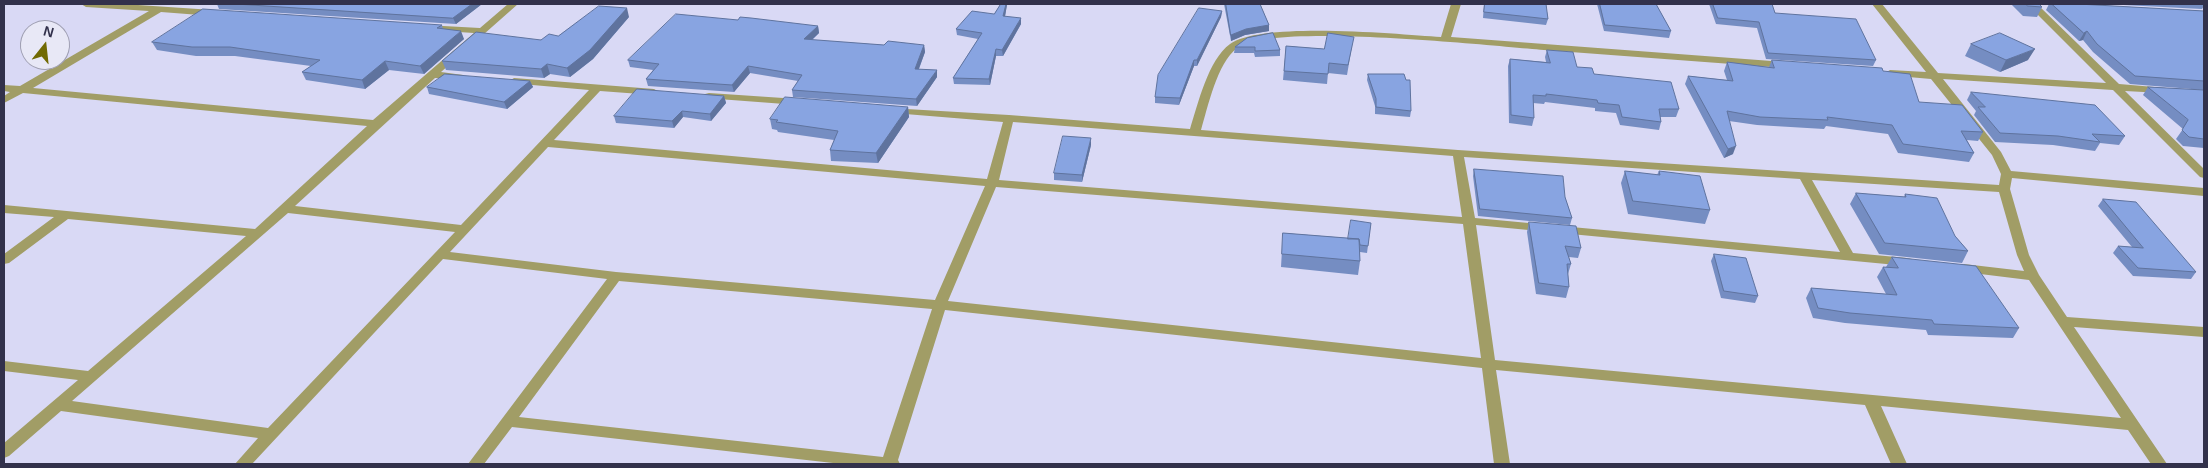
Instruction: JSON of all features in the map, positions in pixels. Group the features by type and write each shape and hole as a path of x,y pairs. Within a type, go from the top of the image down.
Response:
{"street":[{"path":"86,4 164,6 228,14"},
{"path":"4,452 286,209 376,124 513,4"},
{"path":"1445,40 1456,4"},
{"path":"1877,4 1997,154 2006,174 2004,189 2023,255 2033,276 2159,464"},
{"path":"2028,4 2051,5"},
{"path":"2032,4 2204,175"},
{"path":"4,100 164,6"},
{"path":"414,26 482,31"},
{"path":"1194,133 1213,77 1234,45 1255,38 1325,33 1797,66"},
{"path":"1876,72 2174,91"},
{"path":"434,74 473,78"},
{"path":"502,80 666,93"},
{"path":"243,464 598,87"},
{"path":"4,88 376,124"},
{"path":"696,95 813,104"},
{"path":"882,109 1805,178 2004,189"},
{"path":"888,464 940,305 992,183 1009,118"},
{"path":"545,143 992,183 1469,221 1848,255 1916,263"},
{"path":"1458,153 1502,464"},
{"path":"2006,174 2204,192"},
{"path":"1805,178 1848,255"},
{"path":"4,209 258,233"},
{"path":"286,209 465,229"},
{"path":"4,260 64,216"},
{"path":"440,255 616,276 940,305 1489,364 2132,425"},
{"path":"1956,267 2033,276"},
{"path":"476,464 616,276"},
{"path":"2062,320 2204,332"},
{"path":"4,366 92,377"},
{"path":"1870,399 1900,464"},
{"path":"59,405 270,434"},
{"path":"507,420 892,464"}],"building":[{"path":"236,4 472,4 453,18"},
{"path":"1001,4 1006,4 1003,16 1021,18 1002,50 996,49 989,79 953,78 982,33 956,29 972,11 994,14"},
{"path":"1226,4 1260,4 1269,25 1246,29 1231,35"},
{"path":"1485,4 1546,4 1548,19 1484,12"},
{"path":"1600,4 1656,4 1671,31 1605,25"},
{"path":"1713,4 1772,4 1775,13 1856,19 1876,60 1768,53 1759,22 1718,18"},
{"path":"2026,4 2039,4 2042,7 2028,6"},
{"path":"2052,4 2204,11 2204,81 2135,76 2097,44 2087,31 2084,33"},
{"path":"599,6 627,8 590,50 567,68 547,64 541,69 442,61 476,32 541,40 549,34 558,36"},
{"path":"1199,8 1222,11 1197,60 1194,60 1180,98 1155,97 1158,75"},
{"path":"203,9 442,25 437,28 461,31 420,66 385,61 362,80 302,72 320,60 230,47 192,47 152,42"},
{"path":"676,14 738,20 740,17 818,26 804,39 884,45 888,41 924,45 915,69 937,70 916,99 792,90 802,75 748,66 732,85 646,79 659,64 628,60"},
{"path":"1273,33 1280,50 1255,51 1255,47 1235,47 1247,38"},
{"path":"1328,33 1354,37 1348,65 1329,63 1328,74 1284,71 1286,46 1324,49"},
{"path":"2000,33 2035,49 2006,60 1971,44"},
{"path":"1547,50 1573,52 1577,67 1592,68 1594,74 1671,82 1679,109 1659,109 1661,122 1622,117 1619,105 1598,103 1597,100 1546,94 1546,96 1533,95 1534,118 1511,115 1510,59 1550,63"},
{"path":"1772,60 1882,68 1883,71 1910,74 1919,102 1962,105 1983,132 1961,131 1974,153 1903,144 1892,125 1827,117 1828,120 1760,117 1727,111 1736,146 1728,149 1688,76 1733,81 1727,62 1774,68"},
{"path":"445,74 530,81 504,102 427,87"},
{"path":"1368,74 1404,74 1406,80 1410,80 1411,111 1376,107 1376,99"},
{"path":"2148,87 2204,90 2204,139 2189,137 2182,130 2188,120"},
{"path":"637,89 724,96 710,114 682,111 672,121 614,116"},
{"path":"1971,92 2095,105 2125,136 2092,134 2100,142 2058,136 2000,133 1978,107 1985,107"},
{"path":"785,97 908,107 876,153 830,150 838,131 776,122 778,120 770,119"},
{"path":"1063,136 1091,138 1082,175 1054,173"},
{"path":"1474,169 1563,176 1565,197 1572,218 1480,209"},
{"path":"1625,171 1660,175 1659,171 1700,176 1710,210 1633,201"},
{"path":"1856,193 1906,197 1905,194 1937,198 1955,236 1968,251 1885,243"},
{"path":"2103,199 2136,202 2196,272 2138,268 2118,246 2143,248"},
{"path":"1351,220 1371,223 1368,246 1360,245 1359,239 1348,239"},
{"path":"1529,222 1576,226 1581,248 1565,246 1571,264 1567,264 1569,287 1539,283"},
{"path":"1283,233 1359,239 1360,261 1282,254"},
{"path":"1714,254 1746,258 1758,296 1724,291"},
{"path":"1892,257 1976,266 2019,328 1934,324 1932,320 1850,313 1818,308 1811,288 1897,295 1883,267 1898,268"}]}
